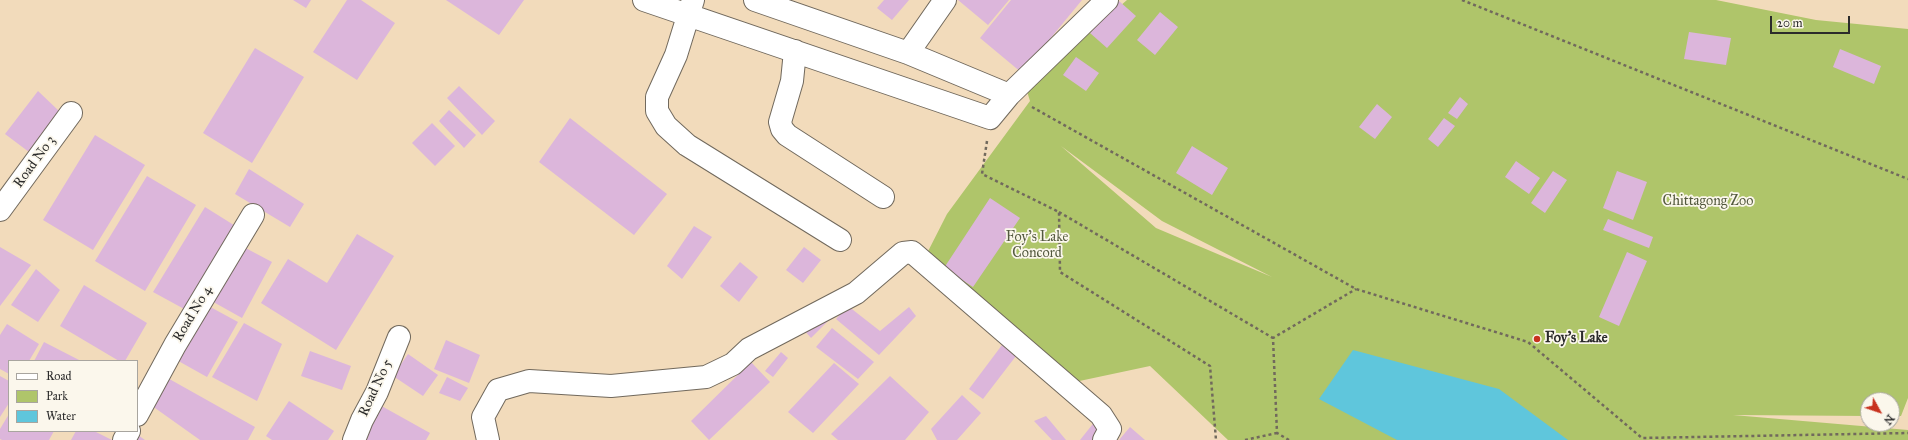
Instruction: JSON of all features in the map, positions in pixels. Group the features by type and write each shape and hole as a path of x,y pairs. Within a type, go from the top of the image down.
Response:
{"street":[{"path":"644,0 690,7 795,51 990,118 1009,94 1107,0"},
{"path":"755,0 908,53 1009,94"},
{"path":"908,53 945,0"},
{"path":"690,7 676,55 657,96 657,111 666,126 687,145 840,240"},
{"path":"795,51 792,81 780,122 782,129 787,135 883,197"},
{"name":"Road No 3","path":"0,210 71,113"},
{"name":"Road No 4","path":"138,413 175,345 253,215"},
{"path":"488,440 483,416 498,390 529,381 611,386 706,377 733,364 749,349 856,293 903,253 912,252 1101,415 1110,429 1104,440"},
{"name":"Road No 5","path":"354,440 362,420 377,392 399,337"}],"path":[{"path":"1462,0 1908,179"},
{"path":"1009,94 1356,289 1528,342 1642,438 1908,433"},
{"path":"990,118 982,174 1059,212 1273,338"},
{"path":"1059,212 1060,272 1210,366 1216,440"},
{"path":"1273,338 1356,289"},
{"path":"1273,338 1277,433"},
{"path":"1245,440 1277,433 1290,440"}],"green space":[{"name":"Chittagong Zoo","path":"1127,0 1716,0 1816,20 1908,29 1908,398 1901,416 1900,392 1860,392 1860,416 1733,415 1860,426 1860,432 1900,432 1900,429 1908,430 1908,440 1228,440 1150,366 1070,383 918,271 947,214 1030,101 1026,88","holes":["1061,146 1162,221 1272,277 1156,228"]}],"water":[{"path":"1353,350 1499,389 1568,440 1397,440 1319,399"}],"building":[{"path":"293,0 311,0 306,8"},
{"path":"347,0 361,0 395,23 357,80 313,52"},
{"path":"446,0 524,0 499,35"},
{"path":"884,0 909,0 892,20 877,8"},
{"path":"958,0 1009,0 988,25"},
{"path":"1011,0 1082,0 1022,73 980,38"},
{"path":"1119,1 1136,16 1107,48 1090,33"},
{"path":"1160,12 1178,27 1155,55 1137,40"},
{"path":"1689,32 1731,38 1726,65 1684,59"},
{"path":"255,48 304,77 252,163 203,133"},
{"path":"1840,49 1881,66 1874,84 1833,67"},
{"path":"1076,57 1099,73 1086,91 1063,75"},
{"path":"459,86 495,121 482,135 447,98"},
{"path":"38,91 59,111 29,152 5,134"},
{"path":"1460,97 1468,104 1457,119 1448,113"},
{"path":"1377,104 1392,117 1375,139 1359,127"},
{"path":"449,110 476,135 464,148 439,121"},
{"path":"570,118 667,194 634,235 539,162"},
{"path":"1444,118 1455,126 1438,147 1428,139"},
{"path":"432,123 455,146 435,166 412,143"},
{"path":"95,135 145,165 93,250 43,220"},
{"path":"1192,146 1228,168 1212,195 1176,173"},
{"path":"1516,161 1540,178 1529,194 1505,177"},
{"path":"249,169 304,204 290,227 235,194"},
{"path":"1553,171 1567,180 1545,213 1531,203"},
{"path":"1617,171 1647,182 1633,220 1603,208"},
{"path":"147,176 196,205 145,291 95,261"},
{"path":"990,198 1020,218 973,287 944,268"},
{"path":"205,207 237,227 186,310 153,292"},
{"path":"1608,219 1653,237 1649,248 1603,230"},
{"path":"694,226 712,237 682,279 667,266"},
{"path":"357,234 394,256 336,350 261,303 288,259 327,283"},
{"path":"238,244 272,262 242,318 208,299"},
{"path":"0,247 31,265 0,306"},
{"path":"804,247 821,260 803,283 786,270"},
{"path":"1627,252 1647,261 1619,326 1599,317"},
{"path":"740,262 758,277 739,302 720,286"},
{"path":"36,269 60,290 38,322 11,305"},
{"path":"84,285 147,323 126,360 117,360 60,326"},
{"path":"203,303 238,322 207,377 173,358"},
{"path":"848,306 880,331 909,307 916,316 879,355 836,319"},
{"path":"825,312 830,319 811,338 804,330"},
{"path":"244,323 282,344 257,401 212,377"},
{"path":"7,324 39,344 30,360 8,360 8,373 0,369 0,335"},
{"path":"832,328 874,362 858,379 816,347"},
{"path":"446,340 480,355 469,383 434,369"},
{"path":"44,342 79,360 35,360"},
{"path":"1002,345 1016,356 983,399 969,389"},
{"path":"310,351 351,366 342,390 301,376"},
{"path":"781,352 788,358 773,377 765,371"},
{"path":"408,354 438,375 423,396 393,376"},
{"path":"751,362 770,382 709,440 691,421"},
{"path":"834,363 859,384 813,433 788,412"},
{"path":"0,376 8,380 8,405 0,417"},
{"path":"164,376 255,427 248,440 200,440 148,403"},
{"path":"890,376 929,412 905,440 838,440 831,434"},
{"path":"447,377 468,388 460,401 439,393"},
{"path":"962,395 981,413 957,440 937,440 931,429"},
{"path":"289,401 334,431 328,440 272,440 266,436"},
{"path":"378,404 430,433 426,440 361,440"},
{"path":"8,416 8,432 53,432 49,440 2,440 0,439 0,429"},
{"path":"1046,416 1066,440 1052,440 1034,421"},
{"path":"1096,420 1107,427 1095,440 1080,440"},
{"path":"1130,427 1145,440 1119,440"},
{"path":"75,432 96,432 112,440 71,440"},
{"path":"138,435 145,440 135,440"}],"place":[{"name":"Foy's Lake","path":"1537,339"}],"park label":[{"name":"Foy’s Lake Concord","path":"1037,246"}]}
